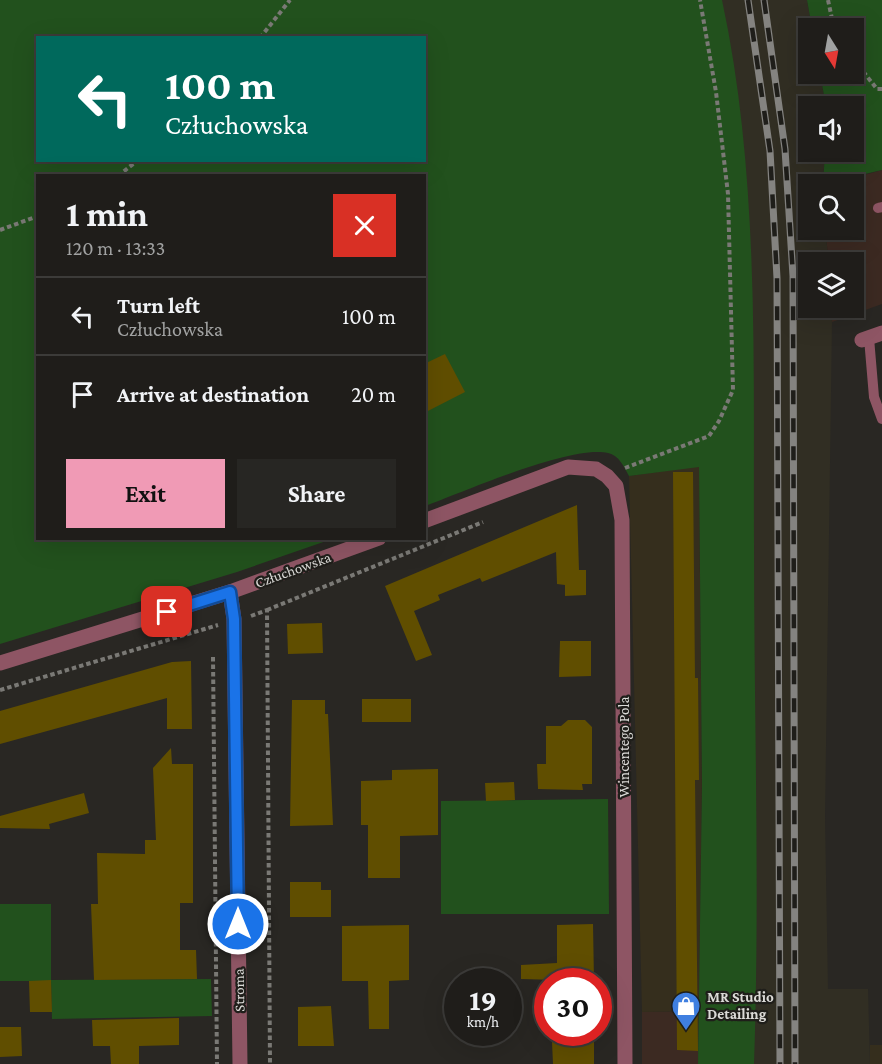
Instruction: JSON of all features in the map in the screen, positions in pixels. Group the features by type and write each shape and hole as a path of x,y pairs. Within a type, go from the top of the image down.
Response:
{"street":[{"path":"426,520 568,467 596,469 607,476"},
{"name":"Wincentego Pola","path":"607,476 616,486 622,520 625,1064"},
{"name":"Człuchowska","path":"0,663 230,592 373,540"},
{"name":"Stroma","path":"230,592 234,619 240,1064"}],"lane":[{"path":"871,337 874,397 882,419"}],"path":[{"path":"262,36 290,0"},
{"path":"607,476 709,436 719,421 733,390 728,194 716,92 700,0"},
{"path":"828,0 832,18"},
{"path":"864,73 877,89 882,89"},
{"path":"120,174 136,162"},
{"path":"0,230 36,217"},
{"path":"267,610 484,521"},
{"path":"213,626 213,638"},
{"path":"213,650 217,1064"}],"shaded area":[{"path":"633,0 807,0 810,18 798,18 798,84 822,84 824,96 798,96 798,162 824,162 824,174 798,174 798,240 827,240 827,252 798,252 798,318 832,318 832,322 825,818 828,989 868,989 870,1064 698,1064 702,785 699,466"},
{"path":"882,170 882,304 864,310 864,252 827,252 827,240 864,240 864,175"},
{"path":"832,318 843,318 832,322"},
{"path":"699,466 702,785 699,1011 642,1012 629,476"},
{"path":"699,1011 698,1064 642,1064 642,1012"},
{"path":"870,1045 882,1045 882,1064 870,1064"}],"green space":[{"path":"0,0 722,0 743,134 752,271 757,869 754,1064 698,1064 702,785 699,467 629,476 621,462 612,454 591,452 544,462 426,506 426,174 36,174 36,540 329,540 237,572 0,644"},
{"path":"807,0 882,0 882,170 864,174 824,174 824,162 864,162 864,96 824,96 822,84 864,84 864,18 810,18"},
{"path":"608,799 609,914 441,914 441,801"},
{"path":"0,904 51,904 51,980 211,979 212,1016 52,1019 51,981 0,981"}],"building":[{"path":"445,354 465,392 426,412 426,363"},
{"path":"673,472 693,472 695,678 698,678 699,780 695,780 698,1051 677,1050"},
{"path":"577,505 579,570 586,570 586,595 565,596 565,585 557,584 556,552 482,582 480,578 438,595 440,600 414,611 432,655 416,661 385,586"},
{"path":"322,623 323,653 288,654 287,624"},
{"path":"560,641 591,641 591,676 559,677"},
{"path":"191,661 192,729 167,729 167,698 0,744 0,711 172,662"},
{"path":"362,699 411,699 411,722 362,722"},
{"path":"292,700 325,700 325,714 328,714 333,825 290,826"},
{"path":"568,720 585,720 592,727 592,784 582,784 583,790 538,789 537,764 546,764 546,726 561,726"},
{"path":"171,748 172,764 193,764 193,903 180,903 180,950 196,950 197,979 94,980 91,904 98,904 97,853 145,854 145,840 156,840 153,768"},
{"path":"438,769 438,835 400,836 400,878 368,878 368,825 361,825 361,781 392,780 392,770"},
{"path":"514,782 515,800 486,801 485,783"},
{"path":"84,793 89,813 49,824 50,829 0,828 0,816"},
{"path":"290,882 321,882 321,890 331,890 331,917 290,917"},
{"path":"593,924 594,968 534,968 534,979 522,979 521,965 557,963 557,925"},
{"path":"409,925 409,980 389,981 389,1029 369,1029 368,981 342,981 342,926"},
{"path":"51,980 52,1012 30,1012 29,981"},
{"path":"331,1006 334,1046 298,1046 298,1007"},
{"path":"179,1018 179,1045 139,1046 139,1064 111,1064 110,1046 93,1046 92,1020"},
{"path":"0,1027 21,1027 22,1056 0,1057"},
{"path":"552,1046 594,1046 594,1064 553,1064"}],"railway":[{"path":"748,0 770,151 777,278 780,1064"},
{"path":"764,0 785,149 793,276 795,1064"}],"place":[{"name":"MR Studio Detailing","path":"686,1032"}],"route":[{"path":"167,612 230,592 234,619 238,924"}]}
